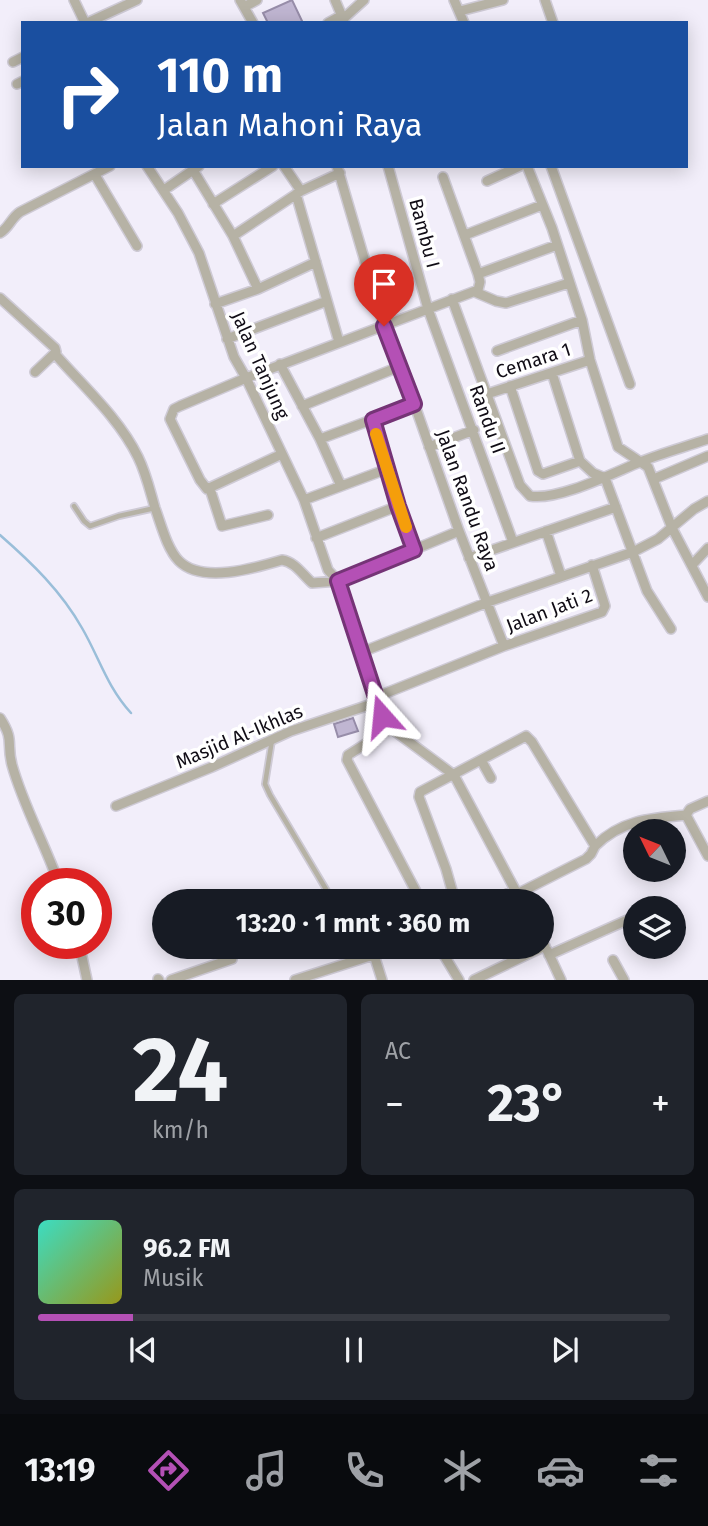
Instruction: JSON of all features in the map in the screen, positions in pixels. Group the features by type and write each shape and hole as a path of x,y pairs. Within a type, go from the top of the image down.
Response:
{"street":[{"path":"75,0 85,21"},
{"path":"90,21 137,0"},
{"path":"252,21 242,4 257,0"},
{"path":"335,0 343,21 364,0"},
{"path":"454,0 463,21"},
{"path":"460,11 503,0"},
{"path":"545,0 552,21"},
{"path":"13,62 21,58"},
{"path":"0,233 20,212 107,168"},
{"name":"Jalan Tanjung","path":"148,168 164,190 199,253 227,338 304,500 328,570 338,581 385,724 389,729"},
{"path":"164,190 196,168 258,289"},
{"path":"213,204 270,168"},
{"path":"285,168 298,193 339,342"},
{"name":"Bambu I","path":"393,168 428,309"},
{"path":"487,181 516,168"},
{"path":"528,168 582,320 590,360 618,447 648,467 672,528 708,597"},
{"path":"552,168 630,384"},
{"path":"233,236 339,169"},
{"name":"Jalan Randu Raya","path":"339,169 384,326 504,646"},
{"path":"95,175 137,246"},
{"path":"443,177 478,274 480,282 475,292"},
{"path":"465,235 542,205"},
{"path":"478,274 557,245"},
{"path":"215,304 258,289 316,262"},
{"path":"282,454 210,489 203,487 170,419 180,406 246,378 453,299 475,292 496,302 506,303 569,283"},
{"path":"0,298 55,348 55,354 114,422 137,456 174,554 188,568 213,573 282,560 296,566 312,583 338,581 459,531"},
{"path":"453,299 520,485 530,496 547,495 605,478 641,462 708,439"},
{"path":"227,338 327,300"},
{"name":"Randu II","path":"428,309 513,542"},
{"path":"497,351 582,320"},
{"path":"35,372 55,354"},
{"name":"Cemara 1","path":"486,394 590,360"},
{"path":"280,364 320,439 341,486"},
{"path":"302,406 401,366"},
{"path":"552,373 580,461 593,473 605,478 648,594 671,629"},
{"path":"510,386 538,471 544,474 580,461"},
{"path":"320,439 414,404"},
{"path":"373,420 414,550"},
{"path":"429,447 474,430"},
{"path":"654,479 708,456"},
{"path":"304,500 387,469"},
{"path":"210,489 222,526 268,515"},
{"path":"362,652 488,602 633,552 658,539 694,509 708,501"},
{"path":"316,538 398,506"},
{"path":"469,558 616,507"},
{"path":"546,531 561,576"},
{"path":"692,565 708,548"},
{"name":"Jalan Jati 2","path":"377,700 504,646 603,612 606,606 592,565"},
{"name":"Masjid Al-Ikhlas","path":"116,806 272,739 377,700"},
{"path":"0,718 10,734 10,756 16,775 53,868"},
{"path":"415,889 347,760 348,755 389,729 454,775 515,889"},
{"path":"452,889 419,797 422,790 523,738 530,738 595,846"},
{"path":"481,760 491,778"},
{"path":"529,889 586,859 595,846 620,827 634,821 686,815 690,809 708,802"},
{"path":"686,815 708,856"},
{"path":"554,953 623,922"},
{"path":"82,959 87,980"},
{"path":"172,980 232,959"},
{"path":"295,980 362,959"},
{"path":"372,959 382,980"},
{"path":"446,959 458,980"},
{"path":"474,980 514,959"},
{"path":"551,959 561,980"},
{"path":"613,960 624,980"}],"lane":[{"path":"74,506 90,526 155,508"},
{"path":"272,739 265,784 325,889"}],"building":[{"path":"292,0 302,21 267,21 263,13"},
{"path":"353,718 358,731 338,737 334,724"}],"waterway":[{"path":"0,535 34,567 65,602 82,628 116,693 131,713"}],"slow traffic":[{"path":"376,434 406,527"}],"route":[{"path":"382,716 338,581 414,550 373,420 414,404 384,326"}]}
